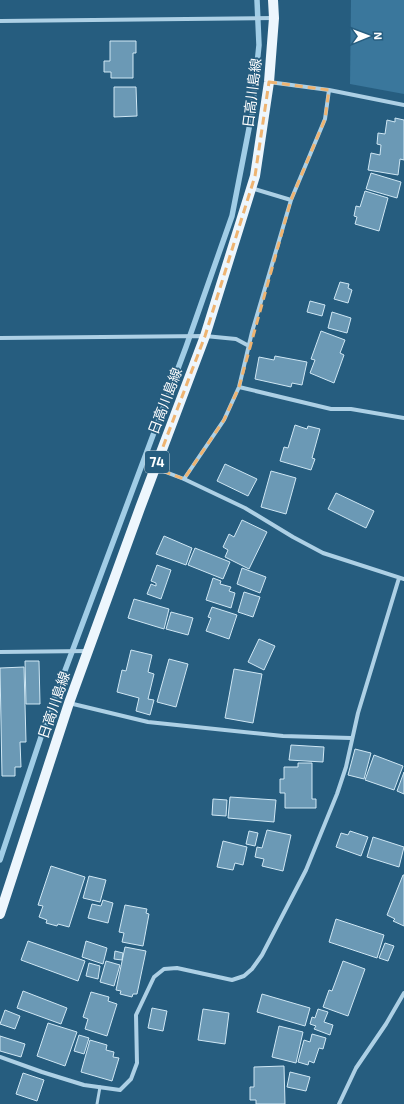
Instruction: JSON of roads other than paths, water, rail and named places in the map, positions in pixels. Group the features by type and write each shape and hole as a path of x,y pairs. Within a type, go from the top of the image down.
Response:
{"main road":[{"name":"日高川島線","path":"0,914 69,703 205,336 255,176 270,82 274,18 273,0"}],"street":[{"path":"0,21 274,18"},
{"path":"270,82 330,90 404,105"},
{"path":"184,479 224,420 239,387 249,346 291,200 325,119 330,90"},
{"path":"251,188 291,200"},
{"path":"0,338 205,336 236,339 249,346"},
{"path":"239,387 331,409 351,408 404,418"},
{"path":"155,468 184,479 245,508 323,553 404,579"},
{"path":"0,1057 70,1081 120,1090 131,1079 137,1063 136,1015 154,977 164,969 178,968 232,980 244,976 252,969 262,954 306,870 318,842 346,767 352,738 399,578"},
{"path":"0,652 88,651"},
{"path":"69,703 148,722 283,736 352,738"},
{"path":"339,1104 356,1068 386,1024 404,993"}],"lane":[{"path":"98,1104 100,1087"}],"waterway":[{"path":"0,860 48,716 186,347 232,216 252,113 259,45 257,0"}]}
